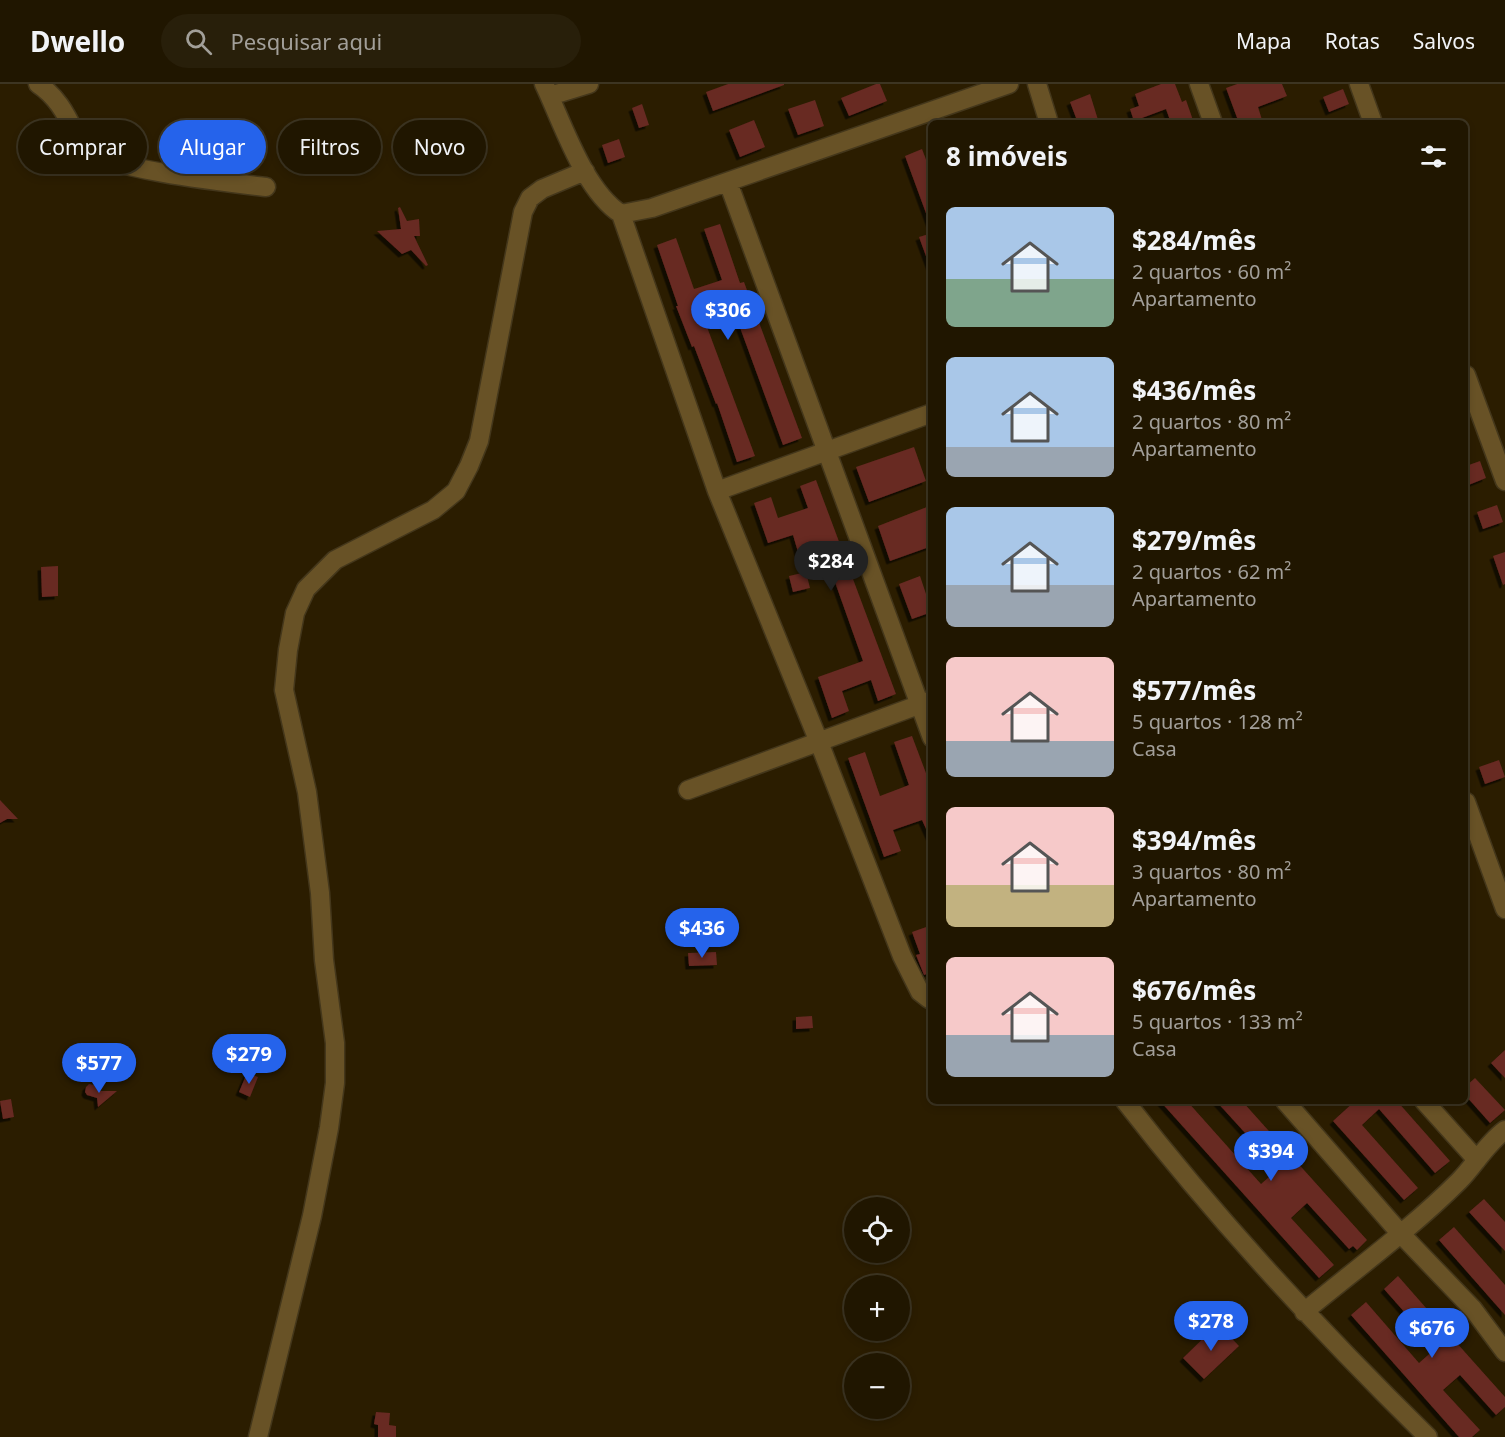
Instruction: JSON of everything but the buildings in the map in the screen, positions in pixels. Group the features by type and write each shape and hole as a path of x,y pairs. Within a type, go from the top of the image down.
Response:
{"street":[{"path":"38,84 51,93 66,114 82,147 95,157 148,170 266,187"},
{"path":"589,84 547,90 585,171 598,193 609,206 621,214 717,491 819,742 902,956 920,993 928,999"},
{"path":"621,214 652,208 930,118 1009,84"},
{"path":"1037,84 1048,120"},
{"path":"1199,84 1212,120"},
{"path":"1359,84 1372,120"},
{"path":"258,1437 312,1216 335,1083 335,1043 324,960 320,893 309,803 284,690 288,650 296,613 306,589 334,560 433,510 456,491 479,441 523,212 530,198 542,189 585,171"},
{"path":"728,182 827,452 925,702 928,717"},
{"path":"1468,380 1505,481"},
{"path":"717,491 928,419"},
{"path":"688,790 925,702"},
{"path":"1468,807 1505,909"},
{"path":"1127,1104 1217,1215 1304,1312 1428,1437"},
{"path":"1288,1104 1400,1233 1473,1309 1505,1352"},
{"path":"1427,1104 1477,1160"},
{"path":"1304,1312 1458,1182 1497,1136 1505,1130"}]}
